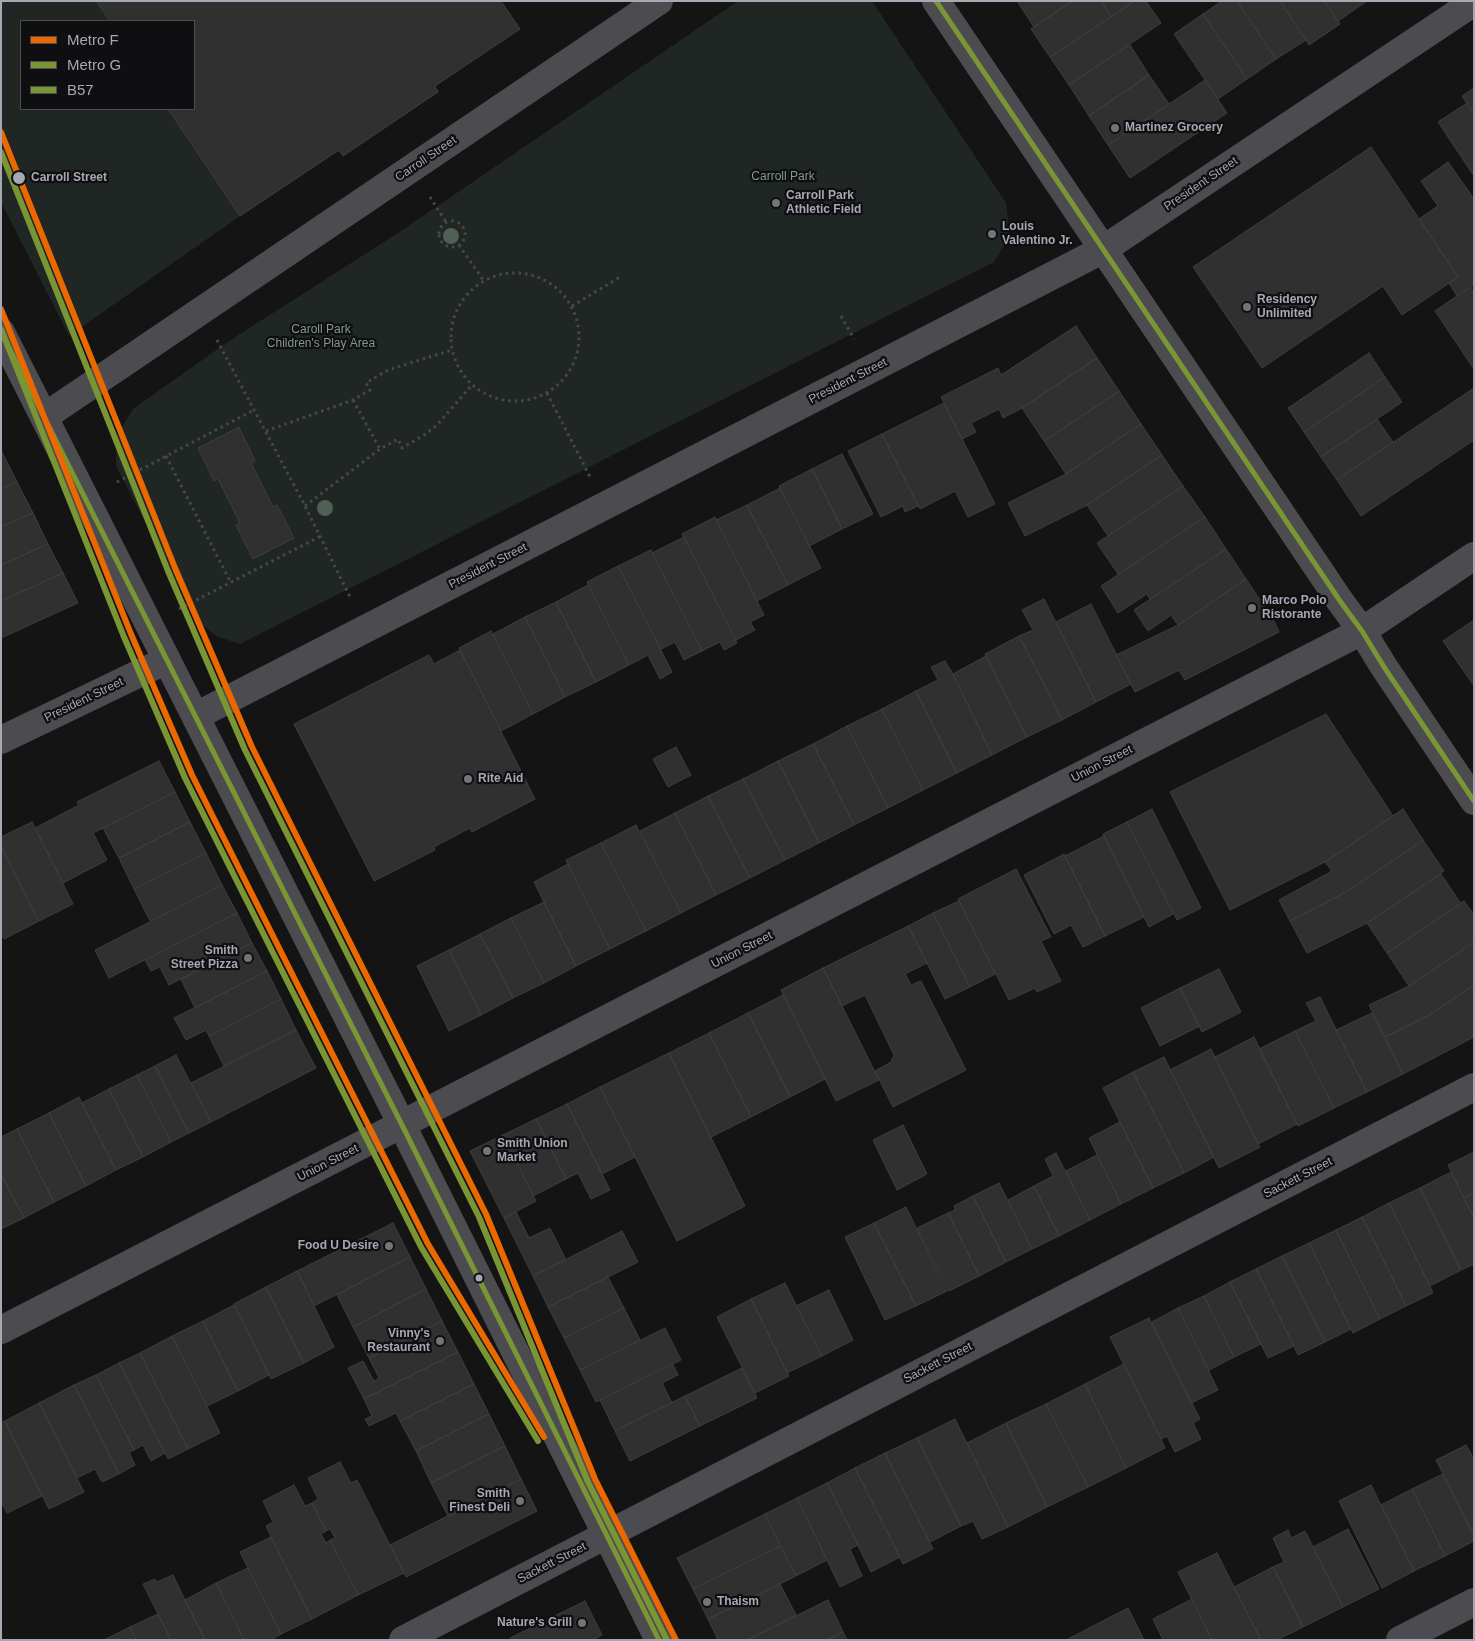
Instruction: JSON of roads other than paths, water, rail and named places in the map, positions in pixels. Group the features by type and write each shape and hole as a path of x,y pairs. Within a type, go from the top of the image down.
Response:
{"street":[{"name":"Carroll Street","path":"44,417 660,1"},
{"path":"936,1 1362,631 1474,801"},
{"name":"President Street","path":"196,716 1104,250 1474,2"},
{"path":"1,332 660,1640"},
{"name":"Union Street","path":"1,1330 1362,631 1474,556"},
{"name":"President Street","path":"1,740 167,660"},
{"name":"Sackett Street","path":"403,1640 1474,1087"},
{"path":"1400,1640 1474,1602"}],"metro line":[{"name":"F","path":"1,132 175,568 252,747 486,1214 595,1479 676,1640"},
{"name":"G","path":"1,152 168,571 245,750 479,1217 588,1482 667,1640"},
{"name":"F","path":"1,309 131,634 192,775 428,1244 544,1437"},
{"name":"G","path":"1,329 124,637 185,778 421,1247 538,1441"}],"place":[{"name":"Martinez Grocery","path":"1115,128"},
{"name":"Carroll Street","path":"19,178"},
{"name":"Carroll Park Athletic Field","path":"776,203"},
{"name":"Louis Valentino Jr.","path":"992,234"},
{"name":"Residency Unlimited","path":"1247,307"},
{"name":"Marco Polo Ristorante","path":"1252,608"},
{"name":"Rite Aid","path":"468,779"},
{"name":"Smith Street Pizza","path":"248,958"},
{"name":"Smith Union Market","path":"487,1151"},
{"name":"Food U Desire","path":"389,1246"},
{"name":"Vinny's Restaurant","path":"440,1341"},
{"name":"Smith Finest Deli","path":"520,1501"},
{"name":"Thaism","path":"707,1602"},
{"name":"Nature's Grill","path":"582,1623"}],"park label":[{"name":"Carroll Park","path":"783,177"},
{"name":"Caroll Park Children's Play Area","path":"321,337"}]}
